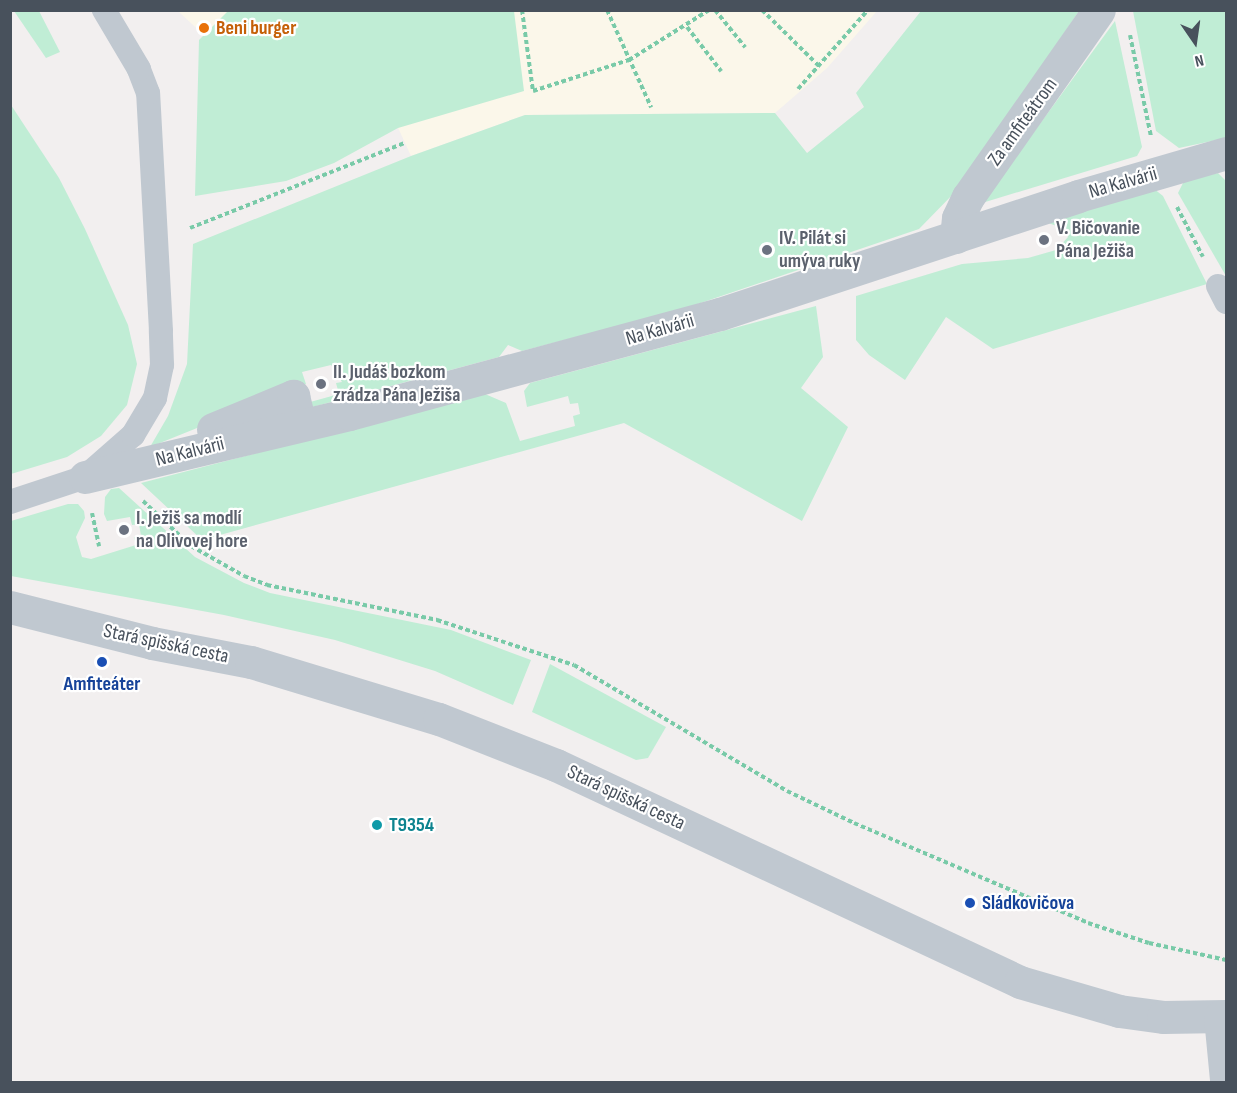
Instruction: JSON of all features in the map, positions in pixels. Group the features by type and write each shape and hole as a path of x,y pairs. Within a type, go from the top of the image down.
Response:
{"street":[{"name":"Za amfiteátrom","path":"956,237 958,218 968,197 1099,10"},
{"name":"Na Kalvárii","path":"85,477 300,425 720,314 1159,172 1227,153"},
{"name":"Stará spišská cesta","path":"10,608 152,643 251,662 439,719 556,765 1020,982 1119,1011 1163,1017 1223,1016"},
{"path":"1223,1016 1227,1079"}],"lane":[{"path":"10,502 85,477 133,435 155,398 162,365 148,93 139,69 104,10"}],"path":[{"path":"522,10 533,91 629,60 687,27 709,10"},
{"path":"607,10 651,107"},
{"path":"715,10 745,47"},
{"path":"762,10 819,66"},
{"path":"798,89 868,10"},
{"path":"1129,25 1159,172 1222,294"},
{"path":"687,27 721,71"},
{"path":"155,240 405,143"},
{"path":"117,468 146,505 191,546 244,576 267,585 437,620 574,665 787,791 854,823 1088,923 1159,946 1227,960"}],"shaded area":[{"path":"877,11 827,68 775,113 525,115 411,156 379,86 205,36 179,12"}],"green space":[{"path":"229,10 514,11 524,91 398,128 334,163 286,181 195,196 199,40"},
{"path":"14,11 39,11 60,52 46,58"},
{"path":"921,11 1079,11 959,188 919,229 677,311 522,351 508,345 499,357 305,409 303,404 339,394 336,383 342,382 331,365 302,372 306,384 150,447 168,416 187,364 193,244 411,156 525,115 775,113 807,153 864,107 856,93"},
{"path":"1133,11 1226,11 1226,138 1179,148 1156,131"},
{"path":"1115,21 1142,147 1137,156 982,203"},
{"path":"11,105 59,178 85,229 128,325 137,364 127,405 101,436 67,457 11,474"},
{"path":"1218,173 1226,181 1226,276 1178,193 1184,181"},
{"path":"1153,188 1163,196 1207,284 993,349 946,317 905,380 869,355 856,340 856,296 962,264 1028,258 1056,250 1068,237 1066,229 1048,223 1026,228"},
{"path":"816,306 823,357 801,388 848,427 802,521 624,423 202,540 141,483 485,394 506,403 520,441 575,426 573,416 580,414 578,403 570,404 568,396 527,407 524,391 530,383"},
{"path":"119,488 195,557 244,583 270,593 451,630 531,660 513,705 435,671 335,640 224,615 11,576 11,521 68,504 78,504 84,511 85,518 76,537 82,557 91,559 136,545 134,537 141,536 139,524 132,525 130,517 107,521 104,514 105,497 111,489"},
{"path":"550,664 666,727 648,758 636,760 532,712"}],"place":[{"name":"Beni burger","path":"204,28"},
{"name":"V. Bičovanie Pána Ježiša","path":"1044,240"},
{"name":"IV. Pilát si umýva ruky","path":"767,250"},
{"name":"II. Judáš bozkom zrádza Pána Ježiša","path":"321,384"},
{"name":"I. Ježiš sa modlí na Olivovej hore","path":"124,530"},
{"name":"Amfiteáter","path":"102,662"},
{"name":"T9354","path":"377,825"},
{"name":"Sládkovičova","path":"970,903"}]}
